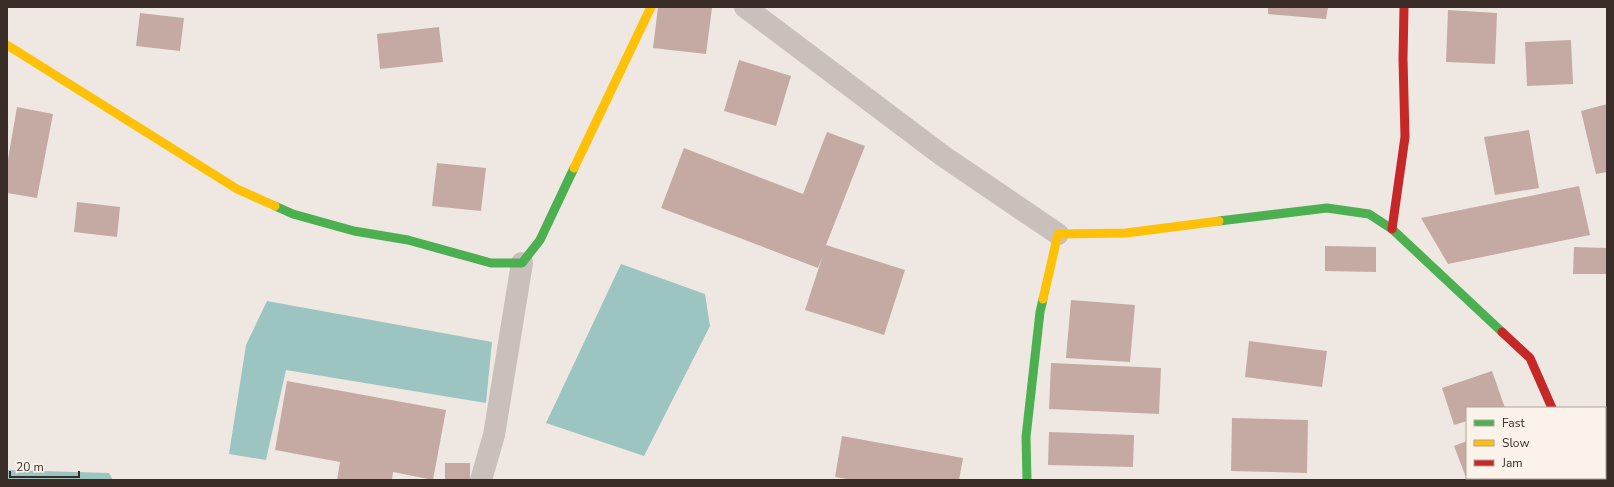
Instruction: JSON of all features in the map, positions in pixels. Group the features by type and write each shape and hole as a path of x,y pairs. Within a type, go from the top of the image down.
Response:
{"street":[{"path":"481,480 494,435 522,263 540,240 651,7"},
{"path":"745,7 943,156 1058,234 1126,233 1328,208 1369,214 1392,229 1530,358 1552,407"},
{"path":"1392,229 1405,137 1403,60 1404,7"},
{"path":"7,45 237,189 293,214 354,231 408,240 491,263 522,263"},
{"path":"1027,480 1026,437 1040,312 1058,234"}],"water":[{"path":"621,264 705,294 710,326 644,456 546,423"},
{"path":"267,301 492,342 486,403 286,370 266,460 229,454 246,345"},
{"path":"7,470 109,473 113,480 7,480"}],"building":[{"path":"658,7 712,8 706,54 653,48"},
{"path":"1268,7 1328,7 1326,19 1268,14"},
{"path":"1448,10 1497,13 1495,64 1446,62"},
{"path":"140,13 184,18 180,51 136,46"},
{"path":"439,27 443,62 380,69 377,34"},
{"path":"1571,40 1573,84 1527,86 1525,42"},
{"path":"739,60 791,76 776,126 724,111"},
{"path":"1607,104 1607,172 1596,174 1581,111"},
{"path":"17,107 53,114 37,198 7,193 7,165"},
{"path":"1529,130 1539,188 1495,195 1484,137"},
{"path":"827,132 865,146 826,245 905,270 884,335 805,310 823,255 818,268 661,208 684,148 803,194"},
{"path":"437,163 486,168 481,211 432,206"},
{"path":"1579,186 1590,235 1448,264 1421,218"},
{"path":"77,202 120,207 117,237 74,232"},
{"path":"1325,246 1376,247 1376,272 1325,271"},
{"path":"1574,247 1607,248 1607,274 1573,274"},
{"path":"1071,300 1135,305 1130,362 1066,358"},
{"path":"1249,341 1327,351 1322,387 1245,377"},
{"path":"1051,363 1161,368 1159,414 1049,409"},
{"path":"1492,371 1505,407 1466,407 1466,421 1454,425 1442,388"},
{"path":"287,381 446,410 433,480 393,472 392,480 337,480 340,462 275,450"},
{"path":"1232,418 1308,420 1307,473 1231,471"},
{"path":"1049,432 1134,435 1133,467 1048,465"},
{"path":"1606,432 1607,432 1606,479"},
{"path":"842,436 963,458 959,480 853,480 835,477"},
{"path":"1466,441 1466,477 1454,446"},
{"path":"445,463 470,463 470,480 445,480"}],"traffic: fast":[{"path":"275,206 293,214 354,231 408,240 491,263 522,263 540,240 574,168"},
{"path":"1219,221 1327,208 1369,214 1392,229 1502,332"},
{"path":"1027,480 1026,437 1040,312 1043,299"}],"traffic: slow":[{"path":"574,168 651,7"},
{"path":"7,45 237,189 275,206"},
{"path":"1043,299 1058,234 1126,233 1219,221"}],"traffic: jam":[{"path":"1392,229 1405,137 1403,59 1404,7"},
{"path":"1502,332 1530,358 1552,407"}]}
